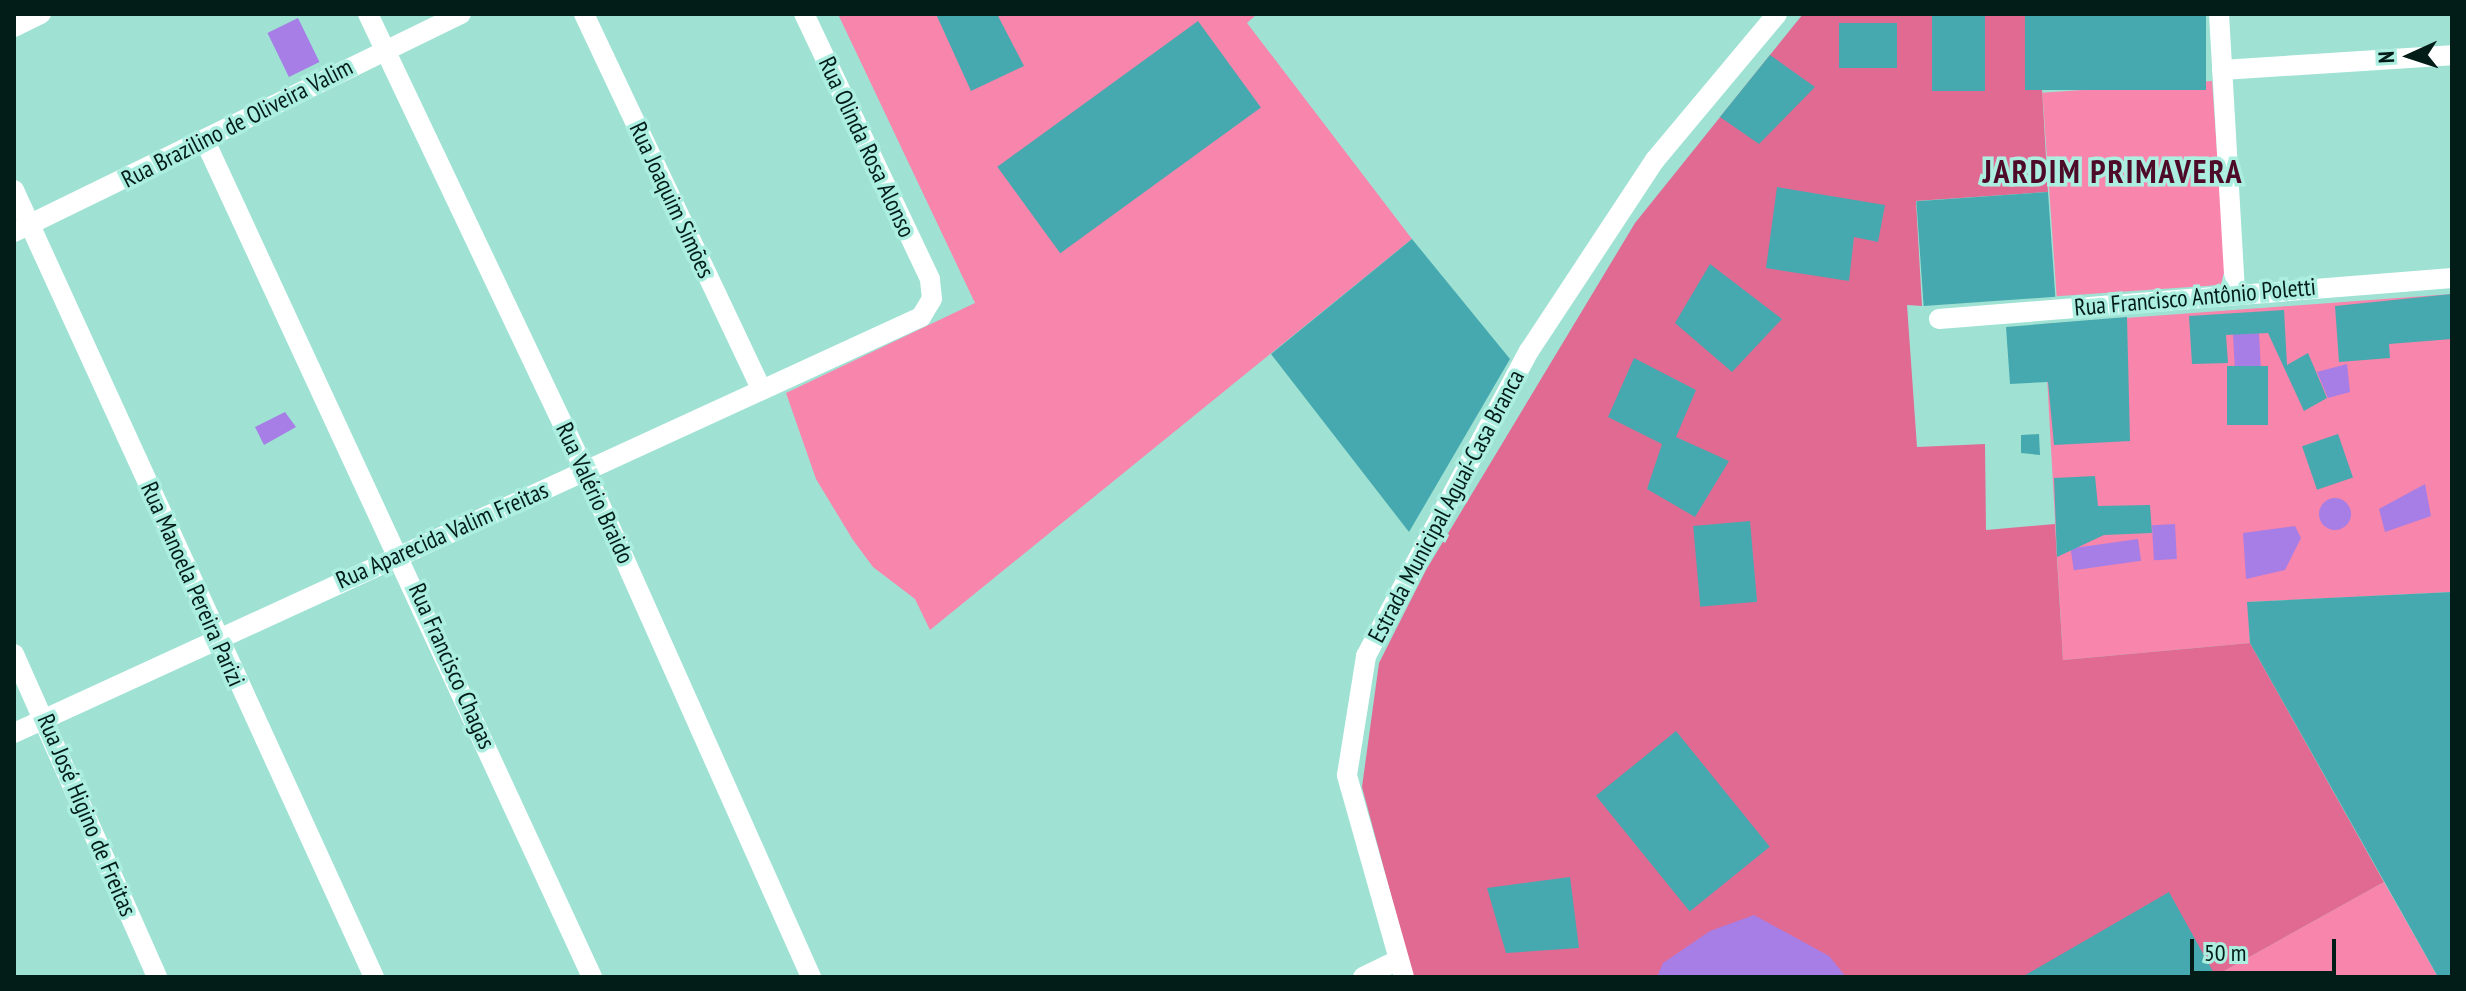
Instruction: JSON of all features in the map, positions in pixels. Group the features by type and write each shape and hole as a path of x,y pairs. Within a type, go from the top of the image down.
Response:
{"street":[{"path":"14,27 40,14"},
{"name":"Rua Valério Braido","path":"368,14 586,473 811,977"},
{"name":"Rua Brazilino de Oliveira Valim","path":"22,229 461,14"},
{"name":"Rua Joaquim Simões","path":"584,14 760,386"},
{"name":"Rua Olinda Rosa Alonso","path":"804,14 930,279"},
{"name":"Estrada Municipal Aguaí-Casa Branca","path":"1401,969 1347,775 1366,656 1529,351 1655,160 1777,14"},
{"path":"2219,14 2235,294"},
{"path":"2222,70 2452,55"},
{"name":"Rua Francisco Chagas","path":"205,141 400,551 592,977"},
{"name":"Rua Manoela Pereira Parizi","path":"14,190 22,229 374,977"},
{"name":"Rua Francisco Antônio Poletti","path":"1939,319 2452,278"},
{"name":"Rua Aparecida Valim Freitas","path":"14,733 400,551 586,473 760,386 921,317 932,299 930,279"},
{"name":"Rua José Higino de Freitas","path":"14,654 46,718 157,977"},
{"path":"1363,977 1401,969"}],"shaded area":[{"path":"838,14 1257,14 1247,23 1412,239 930,630 915,599 873,567 853,540 816,479 786,393 975,303"},
{"path":"1803,14 2026,14 2042,88 2048,192 1916,201 1922,306 1907,305 1917,447 1985,444 1986,530 2055,524 2063,660 2250,643 2384,882 2215,976 1413,977 1362,787 1379,663 1426,570 1635,223"},
{"path":"298,18 319,62 289,77 267,33"},
{"path":"2212,81 2226,285 2057,296 2042,93"},
{"path":"2452,294 2452,592 2248,602 2250,643 2063,660 2044,324"},
{"path":"2259,333 2261,366 2235,367 2233,334"},
{"path":"2347,364 2350,392 2328,398 2317,372"},
{"path":"285,412 296,427 264,445 255,427"},
{"path":"2425,484 2431,516 2385,532 2379,509"},
{"path":"2335,498 2346,503 2351,514 2346,525 2335,530 2324,525 2319,514 2324,503"},
{"path":"2175,524 2177,559 2154,560 2152,525"},
{"path":"2295,526 2301,538 2285,570 2246,579 2243,533"},
{"path":"2138,539 2141,561 2074,570 2071,548"},
{"path":"2384,882 2438,977 2215,976"},
{"path":"1754,915 1829,956 1846,977 1657,977 1663,963 1710,931"}],"building":[{"path":"936,14 997,14 1024,66 971,91"},
{"path":"1932,14 1985,14 1985,91 1932,91"},
{"path":"2025,14 2206,14 2206,90 2025,90"},
{"path":"1198,21 1261,108 1060,253 997,167"},
{"path":"1839,23 1897,23 1897,68 1839,68"},
{"path":"1770,55 1815,87 1759,144 1720,117"},
{"path":"1777,187 1885,205 1878,242 1854,237 1849,281 1766,268"},
{"path":"2048,192 2055,297 1924,306 1916,201"},
{"path":"1412,239 1510,359 1409,532 1271,354"},
{"path":"1710,264 1782,319 1732,372 1675,323"},
{"path":"2452,294 2452,339 2389,344 2390,358 2339,362 2335,306"},
{"path":"2284,310 2287,365 2308,353 2327,398 2304,411 2268,333 2226,335 2228,363 2192,364 2189,316"},
{"path":"2127,317 2130,441 2054,445 2048,382 2010,384 2006,327"},
{"path":"1634,358 1696,390 1676,437 1729,461 1695,517 1647,489 1662,444 1608,417"},
{"path":"2227,366 2268,366 2268,425 2227,425"},
{"path":"2039,434 2040,455 2021,453 2021,435"},
{"path":"2338,434 2353,477 2317,490 2302,446"},
{"path":"2095,476 2098,506 2150,505 2152,533 2104,535 2057,557 2054,478"},
{"path":"1750,521 1757,602 1700,607 1693,526"},
{"path":"2452,592 2452,977 2438,977 2250,643 2247,602"},
{"path":"1676,731 1770,847 1690,912 1596,796"},
{"path":"1570,877 1579,948 1506,953 1487,888"},
{"path":"2169,892 2216,977 2022,977"}],"district":[{"name":"JARDIM PRIMAVERA","path":"2113,171"}]}
